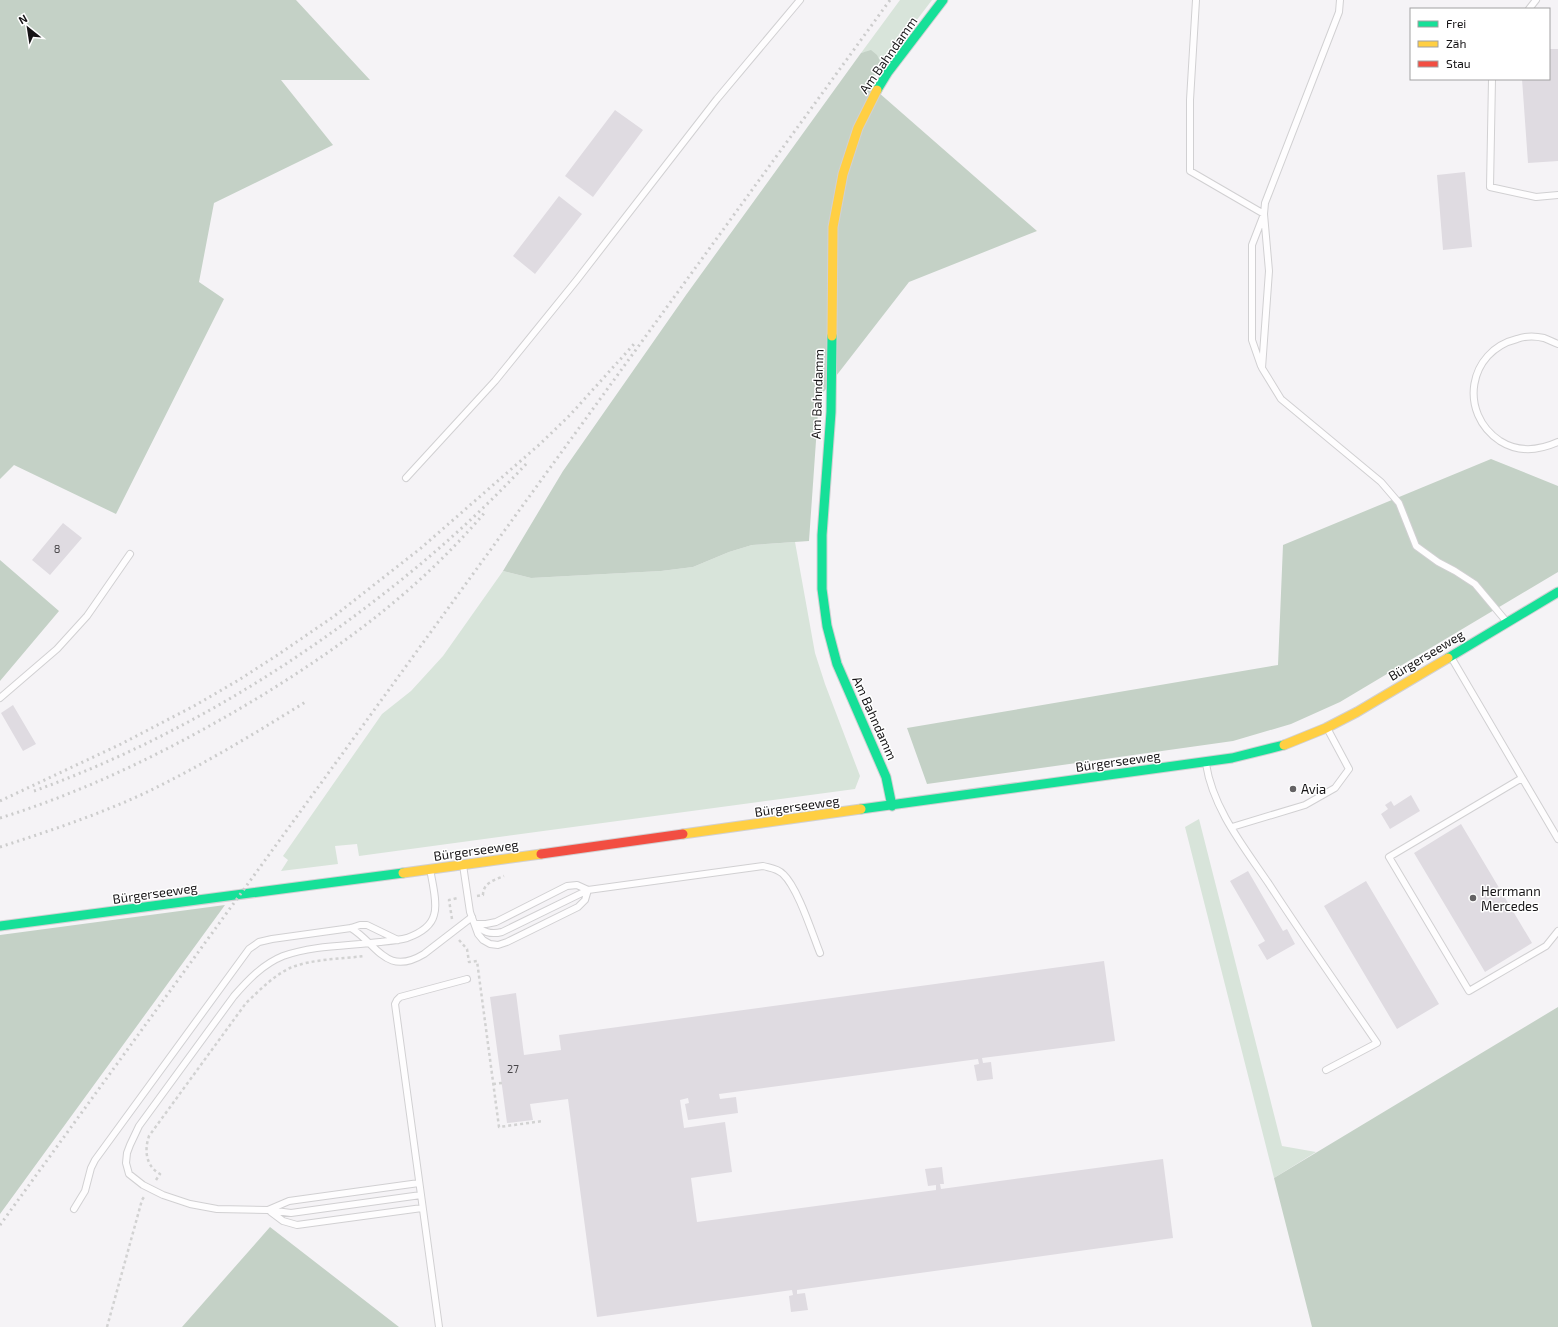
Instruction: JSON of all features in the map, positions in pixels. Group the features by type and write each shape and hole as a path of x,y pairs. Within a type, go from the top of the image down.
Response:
{"street":[{"name":"Am Bahndamm","path":"892,806 886,777 837,664 827,626 822,589 822,535 831,412 833,227 843,174 858,128 868,106 888,72 943,0"},
{"name":"Bürgerseeweg","path":"0,926 430,870 1206,762 1260,752 1287,744 1326,728 1357,712 1558,592"}],"lane":[{"path":"406,478 495,381 576,281 717,99 800,0"},
{"path":"1196,0 1190,100 1190,171 1264,214"},
{"path":"1262,368 1268,271 1264,214 1265,203 1339,12 1340,0"},
{"path":"1530,8 1536,0"},
{"path":"1492,80 1490,187 1536,197 1558,195"},
{"path":"1264,214 1252,245 1252,340 1262,368 1281,400 1381,482 1399,503 1416,546 1438,562 1475,584 1507,623"},
{"path":"1558,344 1543,338 1524,337 1506,341 1490,352 1479,367 1474,385 1474,403 1480,421 1492,435 1507,445 1525,450 1544,448 1558,442"},
{"path":"0,698 57,649 87,616 130,554"},
{"path":"1451,656 1558,839"},
{"path":"1232,827 1305,805 1335,788 1349,769 1326,728"},
{"path":"1206,762 1210,783 1222,812 1377,1043 1326,1070"},
{"path":"1522,778 1389,857 1469,991 1546,946 1558,931"},
{"path":"463,865 472,917 478,934 483,940 490,944 503,944 578,907 585,900 588,890"},
{"path":"475,924 486,933 494,934 502,932 588,890 763,866 774,868 782,873 795,890 820,953"},
{"path":"421,1195 291,1213 268,1210 217,1209 190,1204 150,1189 134,1179 127,1170 127,1154 134,1134 234,996 259,970 283,956 313,950 398,940 423,930 430,923 435,914 430,870"},
{"path":"475,924 496,922 567,886 577,886 588,890"},
{"path":"351,928 358,932 379,954 388,959 405,961 418,958 472,917"},
{"path":"74,1209 86,1191 95,1160 249,949 259,942 272,938 351,928 360,925 367,925 398,940"},
{"path":"439,1327 395,1004 400,997 467,979"},
{"path":"268,1210 289,1201 419,1183"},
{"path":"268,1210 283,1221 297,1225 422,1208"}],"path":[{"path":"507,874 488,883 483,891 483,895 449,900 453,932 460,942 468,949 469,962 477,961 499,1127 543,1121"},
{"path":"453,945 460,942"},
{"path":"107,1327 142,1200 160,1174 152,1167 146,1155 149,1136 246,1003 264,986 282,973 292,968 313,962 365,955 368,956"},
{"path":"494,1084 502,1083"}],"shaded area":[{"path":"0,0 296,0 370,80 281,80 333,145 214,203 199,282 224,299 116,514 14,465 0,479"},
{"path":"900,0 932,0 881,67 870,85 871,51 861,53"},
{"path":"871,50 877,55 880,61 870,85 1037,231 909,282 819,398 809,541 752,545 729,552 693,567 661,571 531,578 503,571 563,471 686,295 861,53"},
{"path":"1491,459 1558,486 1558,572 1340,702 1291,724 1233,741 927,784 907,728 1278,665 1283,545"},
{"path":"795,542 815,653 825,684 860,776 855,789 359,856 357,844 335,846 338,864 281,871 288,860 283,856 382,714 411,691 443,656 503,571 531,578 661,571 693,567 729,552 752,545"},
{"path":"0,560 59,611 0,681"},
{"path":"1199,819 1282,1146 1316,1152 1274,1178 1185,827"},
{"path":"225,905 0,1214 0,935"},
{"path":"1558,1007 1558,1327 1312,1327 1274,1178"},
{"path":"270,1227 399,1327 182,1327"}],"building":[{"path":"1550,49 1558,49 1558,161 1528,163 1522,80 1550,80"},
{"path":"615,110 643,130 593,197 565,176"},
{"path":"1465,172 1472,247 1443,250 1437,175"},
{"path":"559,196 582,214 535,274 513,256"},
{"path":"63,523 82,538 50,575 32,560"},
{"path":"13,705 36,744 23,751 1,713"},
{"path":"1411,795 1420,811 1390,829 1381,814 1388,809 1385,805 1391,801 1394,806"},
{"name":"Herrmann Mercedes","path":"1461,824 1532,943 1485,972 1414,853"},
{"path":"1248,871 1283,931 1287,929 1295,944 1267,960 1258,945 1265,941 1230,881"},
{"path":"1366,881 1439,1004 1397,1029 1324,906"},
{"path":"1104,961 1115,1041 982,1058 983,1063 991,1062 993,1079 977,1081 974,1065 979,1064 978,1059 719,1094 720,1099 736,1097 738,1113 688,1120 685,1104 689,1103 688,1098 680,1100 684,1128 725,1122 732,1172 691,1178 697,1222 936,1190 936,1185 928,1186 925,1169 942,1167 944,1184 940,1184 941,1189 1163,1159 1173,1238 797,1290 797,1294 805,1293 808,1310 791,1312 789,1296 793,1295 792,1290 597,1317 568,1099 530,1104 533,1120 507,1123 490,997 516,993 524,1055 561,1050 559,1035"}],"railway":[{"path":"0,1225 890,0"},
{"path":"0,801 121,744 194,706 237,681 333,617 421,548 540,444 570,415 635,343"},
{"path":"34,791 124,754 168,733 211,710 294,659 334,631 414,570 453,536 527,463"},
{"path":"0,818 68,794 134,765 198,732 293,676 353,634 409,589 436,565 486,511"},
{"path":"0,847 91,816 145,793 227,749 307,701"}],"traffic: fast":[{"path":"877,90 888,72 943,0"},
{"path":"832,336 831,412 822,535 822,589 827,626 837,664 886,777 892,806"},
{"path":"1448,658 1558,592"},
{"path":"861,809 1232,758 1284,745"},
{"path":"0,926 403,873"}],"traffic: slow":[{"path":"832,336 833,227 843,174 858,128 877,90"},
{"path":"1284,745 1326,728 1357,712 1448,658"},
{"path":"683,834 861,809"},
{"path":"403,873 541,854"}],"traffic: jam":[{"path":"541,854 683,834"}],"place":[{"name":"Avia","path":"1293,789"},
{"name":"Herrmann Mercedes","path":"1473,898"}]}
